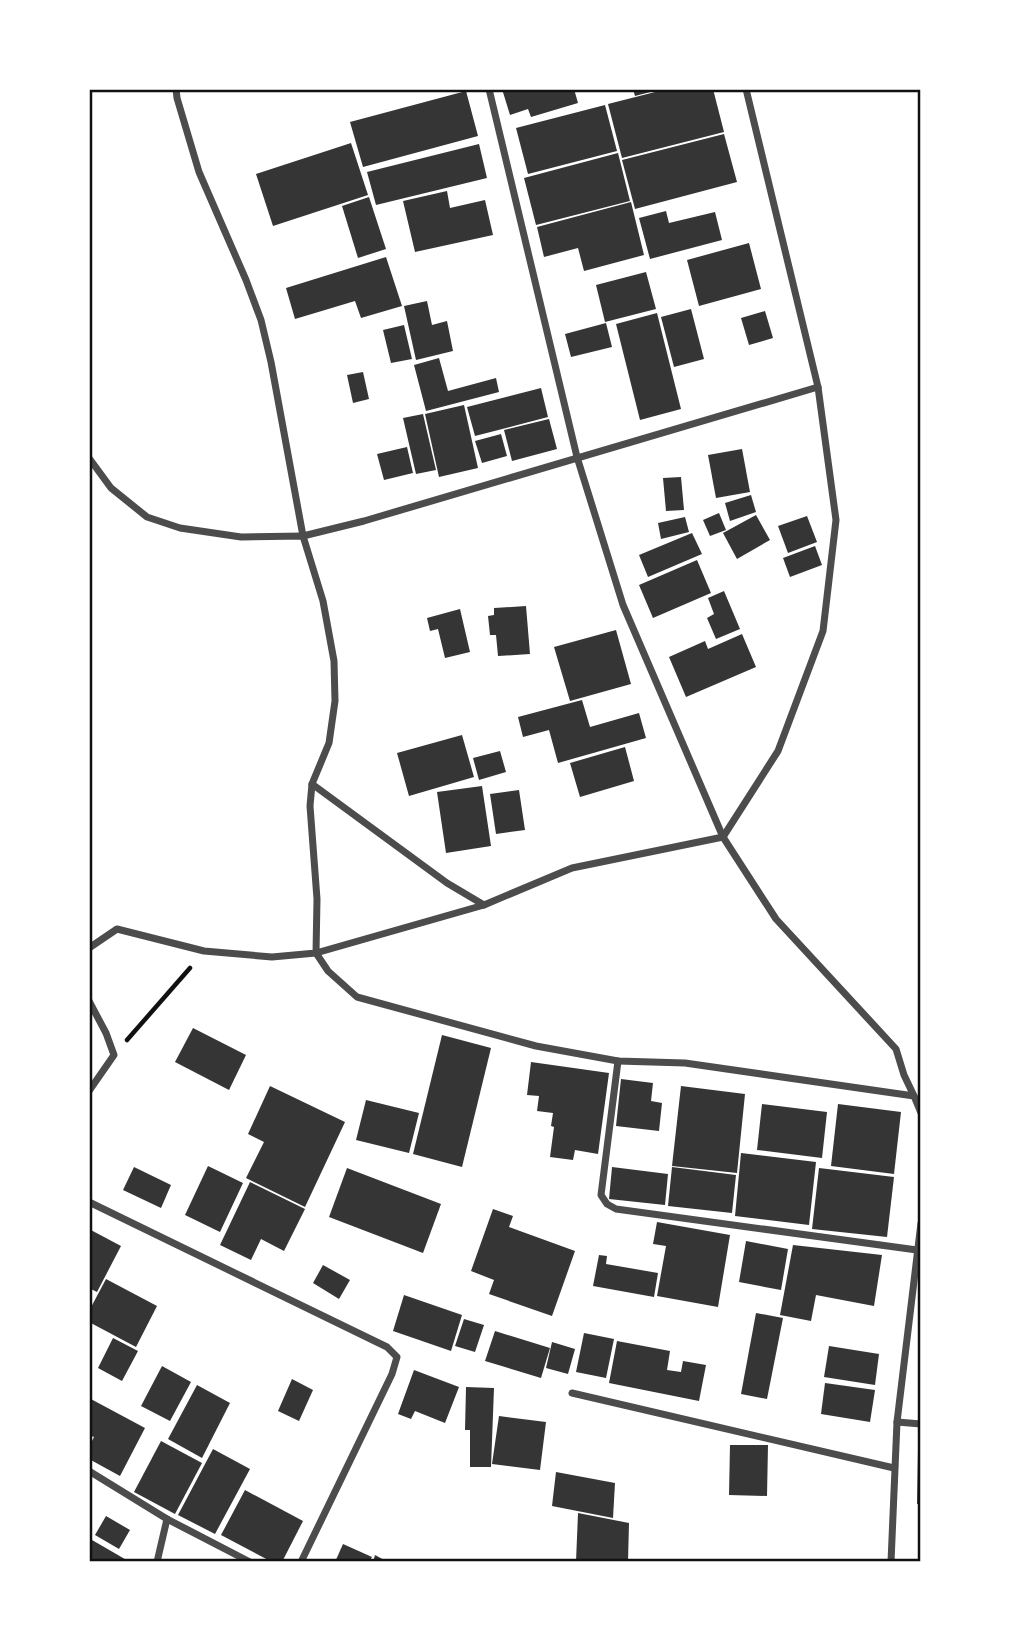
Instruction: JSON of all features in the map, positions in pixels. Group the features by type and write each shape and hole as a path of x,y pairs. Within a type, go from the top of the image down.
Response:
{"street":[{"path":"176,89 199,172 261,320 303,536 323,601 334,661 335,701 329,743 312,784 310,806 317,899 316,953 328,971 358,997 536,1046 618,1060 685,1063 914,1096"},
{"path":"489,89 577,457 623,605 723,837 776,919 896,1049 921,1113"},
{"path":"89,948 117,929 204,951 272,957 316,953 484,905 572,868 723,837 778,751 823,631 836,520 818,387 746,89"},
{"path":"89,457 111,488 147,517 180,528 241,537 303,536 365,521 818,387"},
{"path":"312,784 447,883 484,905"},
{"path":"89,1000 114,1055 89,1091"},
{"path":"618,1060 601,1195 607,1204 616,1209 917,1250"},
{"path":"89,1202 387,1347 397,1357 301,1562"},
{"path":"891,1562 897,1422 921,1223"},
{"path":"572,1393 894,1468"},
{"path":"897,1422 921,1424"},
{"path":"89,1471 167,1519 250,1562"},
{"path":"157,1562 167,1519"}],"path":[{"path":"114,1055 204,951"}],"building":[{"path":"502,89 574,89 578,103 531,117 528,109 510,115"},
{"path":"633,89 658,89 658,90 635,96"},
{"path":"667,89 713,89 724,132 622,158 608,104"},
{"path":"466,91 478,136 363,167 350,122"},
{"path":"605,105 617,151 528,174 516,128"},
{"path":"724,134 737,182 635,209 622,160"},
{"path":"351,143 368,195 273,226 256,174"},
{"path":"479,144 487,178 376,205 367,172"},
{"path":"618,153 630,201 536,225 524,178"},
{"path":"447,191 450,208 485,200 493,235 415,252 403,201"},
{"path":"369,197 386,249 358,258 342,206"},
{"path":"631,202 644,255 584,271 578,248 544,257 537,227"},
{"path":"666,211 669,223 715,212 722,240 650,259 639,218"},
{"path":"749,243 761,289 699,306 687,260"},
{"path":"386,257 402,306 361,318 355,301 295,319 286,288"},
{"path":"646,272 656,309 605,322 596,285"},
{"path":"427,301 432,325 447,321 453,351 416,360 404,306"},
{"path":"691,309 704,359 674,367 661,317"},
{"path":"765,311 773,338 749,345 741,318"},
{"path":"657,313 681,409 640,420 616,324"},
{"path":"606,323 612,347 571,357 565,334"},
{"path":"404,325 412,359 391,363 383,330"},
{"path":"439,358 448,391 496,378 499,392 426,411 414,365"},
{"path":"363,372 369,399 353,403 347,375"},
{"path":"541,388 548,417 475,436 467,407"},
{"path":"464,405 478,468 439,477 425,414"},
{"path":"423,414 436,470 416,474 403,418"},
{"path":"549,419 557,449 512,461 504,430"},
{"path":"501,434 507,456 482,463 475,441"},
{"path":"407,447 413,473 384,480 377,454"},
{"path":"742,449 750,492 716,498 708,455"},
{"path":"681,477 684,510 666,511 663,478"},
{"path":"751,495 756,512 730,521 725,503"},
{"path":"719,513 726,530 710,536 703,520"},
{"path":"756,515 770,540 737,559 723,533"},
{"path":"807,516 817,542 788,553 778,526"},
{"path":"685,517 689,532 661,539 658,523"},
{"path":"692,533 702,554 648,577 639,555"},
{"path":"815,546 822,565 790,577 783,558"},
{"path":"697,560 711,593 653,618 639,585"},
{"path":"724,591 740,629 716,639 707,618 714,614 708,598"},
{"path":"526,606 530,654 498,656 496,635 490,635 488,616 494,615 494,608"},
{"path":"460,609 470,652 445,658 438,629 430,631 427,618"},
{"path":"616,630 631,684 570,701 554,647"},
{"path":"742,634 756,667 686,697 669,657 705,641 708,649"},
{"path":"582,700 590,727 639,713 646,738 558,763 549,730 523,737 518,717"},
{"path":"462,735 474,777 409,796 397,753"},
{"path":"625,747 634,781 580,797 570,763"},
{"path":"500,751 506,772 479,780 473,758"},
{"path":"482,786 491,846 446,853 437,792"},
{"path":"519,790 525,830 496,834 490,794"},
{"path":"193,1028 246,1055 229,1090 175,1062"},
{"path":"442,1035 491,1048 462,1167 413,1154"},
{"path":"531,1062 609,1073 598,1154 575,1150 573,1160 550,1157 553,1113 537,1111 539,1096 527,1095"},
{"path":"621,1079 653,1083 651,1101 662,1103 659,1131 616,1126"},
{"path":"270,1086 345,1122 305,1207 246,1178 264,1142 248,1134"},
{"path":"681,1086 745,1094 737,1173 672,1166"},
{"path":"366,1100 419,1113 409,1153 356,1140"},
{"path":"762,1104 827,1112 822,1158 757,1150"},
{"path":"838,1104 901,1112 894,1174 831,1166"},
{"path":"741,1153 816,1162 809,1225 735,1216"},
{"path":"208,1166 243,1183 220,1232 185,1215"},
{"path":"134,1167 171,1185 161,1208 123,1190"},
{"path":"612,1167 668,1174 665,1205 609,1199"},
{"path":"672,1167 736,1175 732,1213 668,1206"},
{"path":"347,1168 441,1204 423,1253 329,1217"},
{"path":"819,1168 894,1177 887,1237 812,1229"},
{"path":"250,1182 305,1209 284,1251 261,1239 251,1260 220,1245"},
{"path":"493,1209 513,1216 509,1227 575,1251 552,1316 489,1294 494,1280 471,1271"},
{"path":"657,1222 730,1235 718,1307 657,1296 666,1246 653,1244"},
{"path":"89,1229 121,1246 97,1292 89,1288"},
{"path":"746,1241 788,1249 781,1290 739,1282"},
{"path":"793,1245 882,1255 874,1306 816,1295 811,1321 780,1315"},
{"path":"599,1255 607,1256 606,1264 658,1273 654,1297 593,1286"},
{"path":"323,1265 350,1280 339,1299 313,1283"},
{"path":"106,1279 157,1306 136,1347 89,1322 89,1311"},
{"path":"404,1295 462,1315 451,1351 393,1331"},
{"path":"756,1313 783,1318 767,1399 741,1394"},
{"path":"464,1319 484,1325 475,1352 455,1346"},
{"path":"495,1331 550,1348 541,1378 485,1361"},
{"path":"584,1333 614,1339 606,1378 576,1372"},
{"path":"113,1338 138,1351 122,1381 98,1368"},
{"path":"617,1341 670,1351 667,1370 681,1372 683,1361 706,1365 699,1401 609,1383"},
{"path":"552,1342 575,1349 568,1374 546,1368"},
{"path":"829,1346 879,1354 875,1385 824,1377"},
{"path":"162,1366 191,1382 170,1421 141,1406"},
{"path":"414,1370 459,1387 445,1423 415,1411 411,1419 398,1414"},
{"path":"292,1379 313,1390 299,1421 278,1411"},
{"path":"825,1383 875,1390 870,1422 821,1414"},
{"path":"197,1385 230,1403 202,1458 168,1439"},
{"path":"466,1387 494,1388 491,1467 470,1467 470,1430 465,1430"},
{"path":"89,1398 145,1428 120,1476 89,1459 89,1447 94,1437 89,1435"},
{"path":"499,1416 546,1422 540,1470 492,1464"},
{"path":"161,1441 202,1463 175,1514 134,1492"},
{"path":"730,1445 768,1445 767,1496 729,1495"},
{"path":"213,1449 250,1469 215,1534 178,1515"},
{"path":"918,1452 921,1452 921,1504 917,1504"},
{"path":"556,1472 615,1483 613,1518 552,1506"},
{"path":"245,1490 303,1521 282,1562 272,1562 221,1535"},
{"path":"578,1513 629,1523 628,1562 576,1562"},
{"path":"106,1516 130,1530 119,1549 95,1535"},
{"path":"92,1540 130,1562 89,1562 89,1544"},
{"path":"343,1544 372,1557 369,1562 335,1562"},
{"path":"375,1555 388,1562 373,1562"}]}
